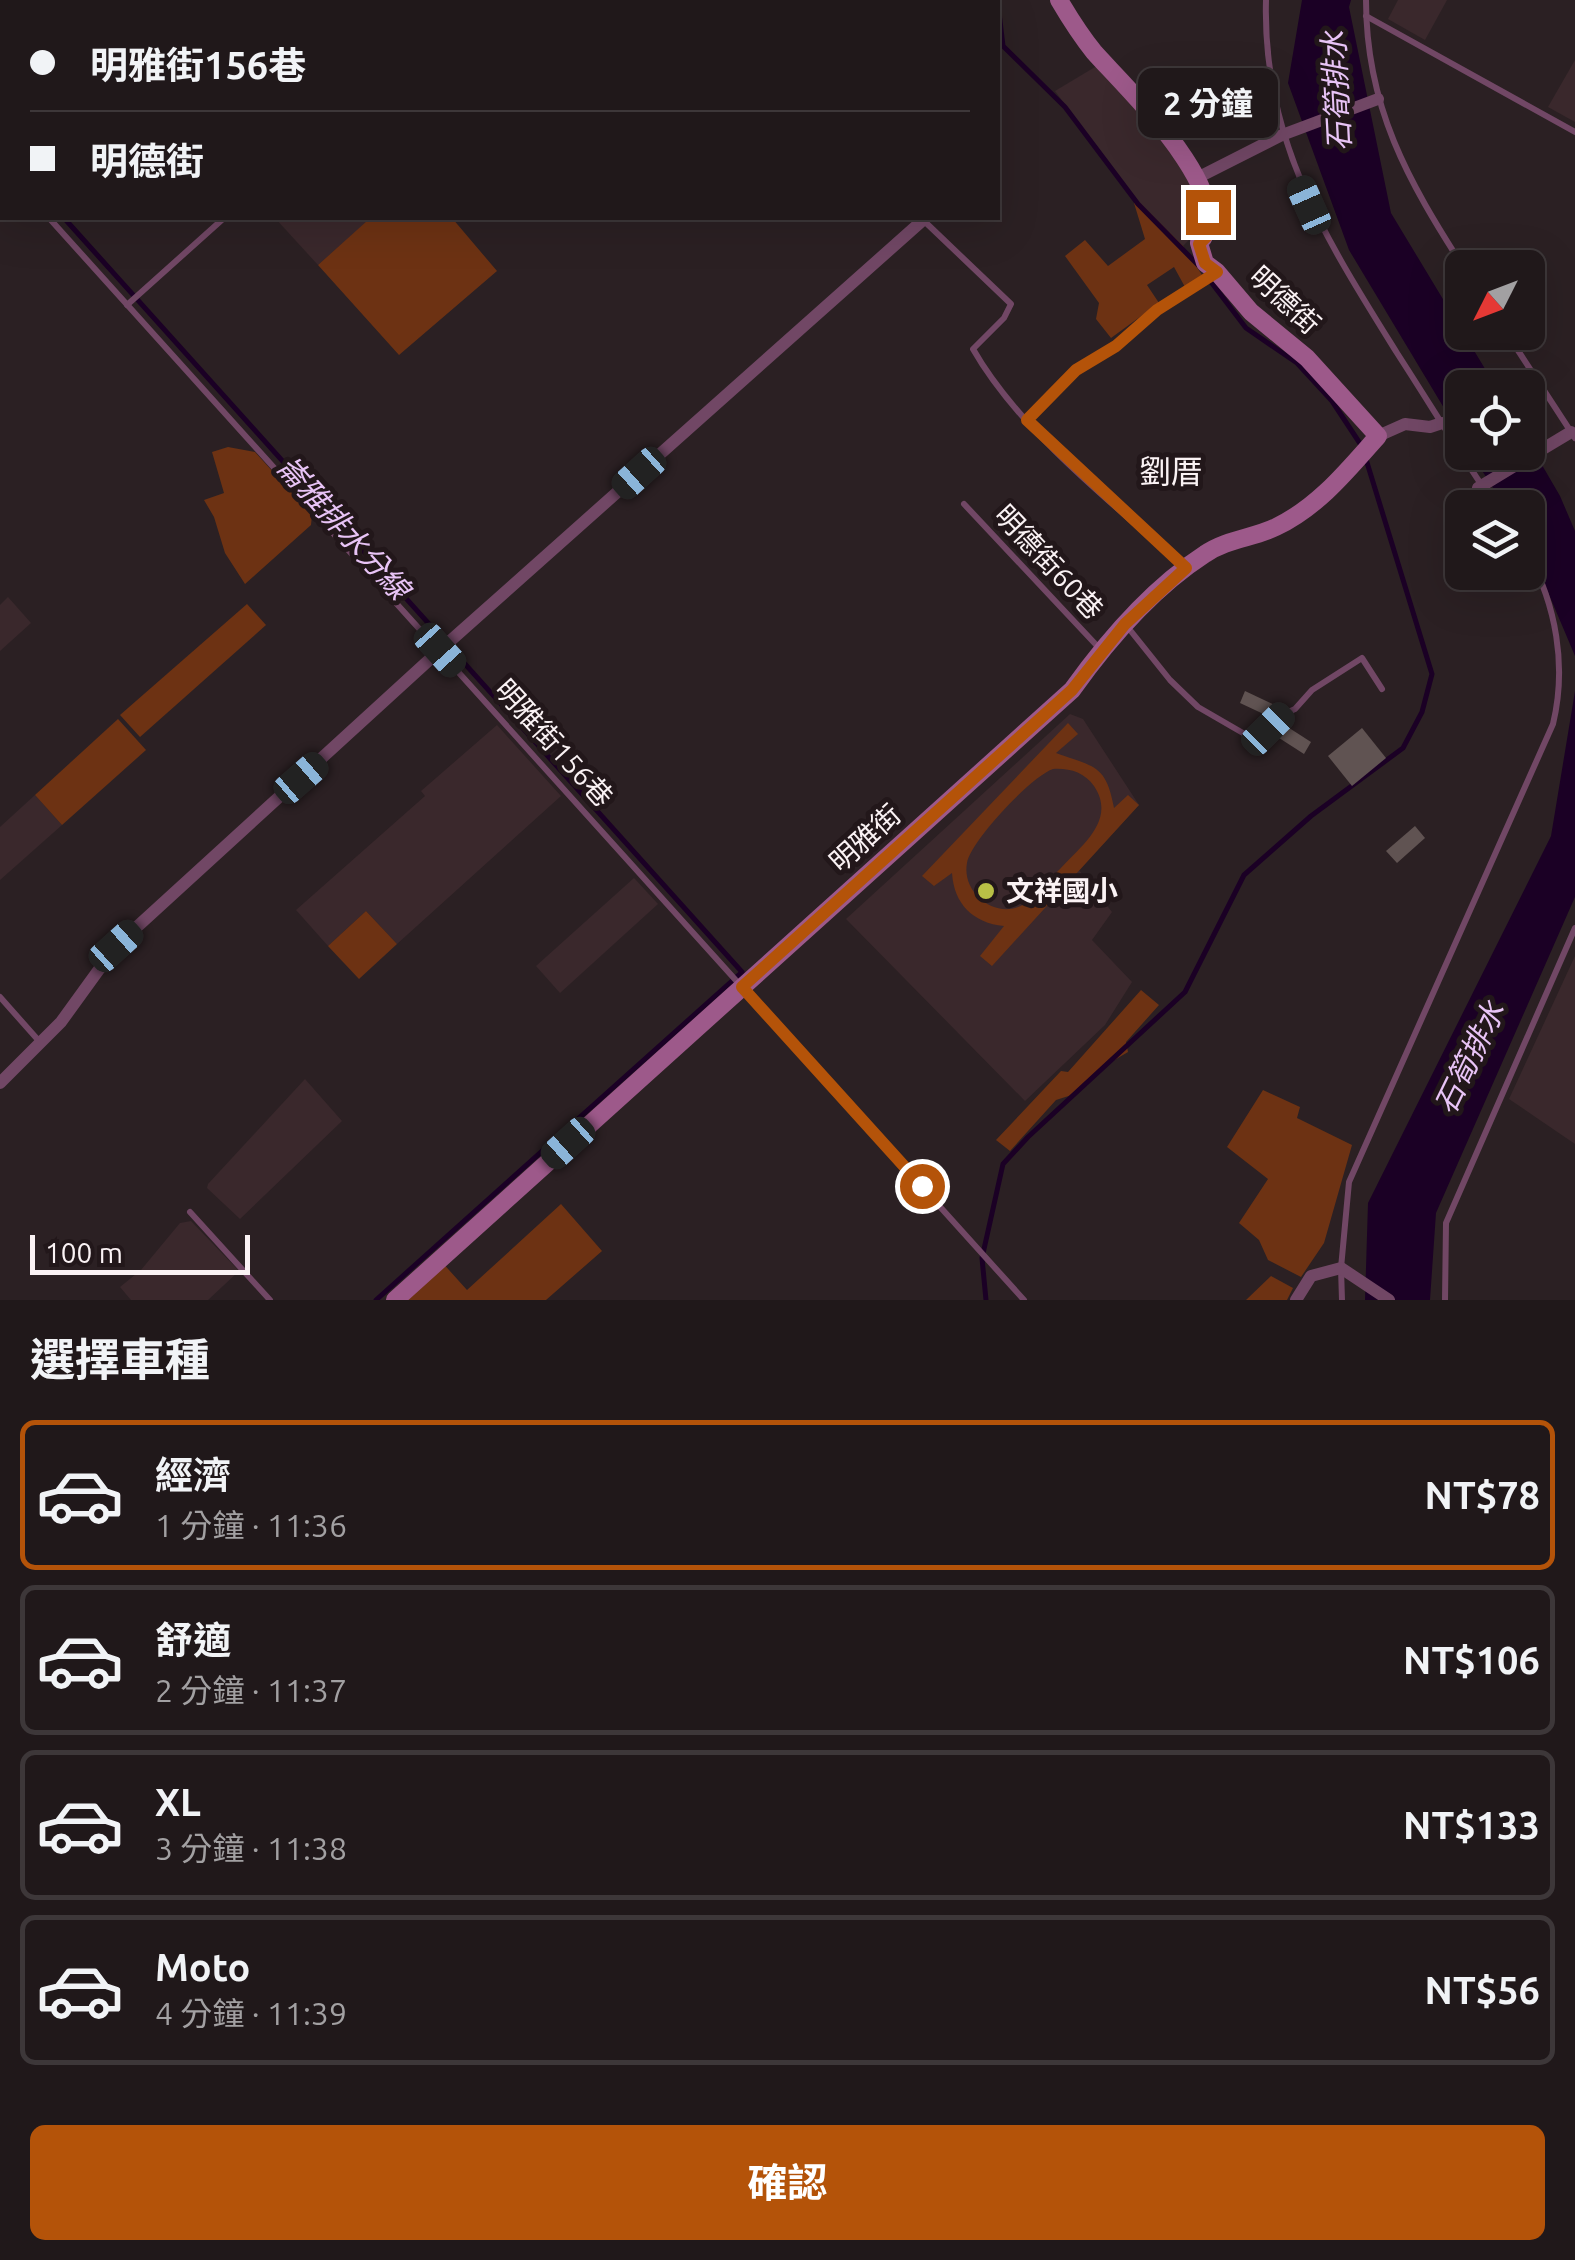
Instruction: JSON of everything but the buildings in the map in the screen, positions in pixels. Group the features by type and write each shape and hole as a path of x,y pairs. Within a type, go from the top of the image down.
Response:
{"street":[{"name":"明德街","path":"1059,0 1091,48 1142,103 1198,178 1210,220 1208,235 1199,244 1205,263 1251,312 1308,358 1378,436"},
{"path":"1198,178 1282,135 1378,98"},
{"path":"0,1084 60,1022 116,946 921,220"},
{"path":"1378,436 1405,424 1430,427 1442,423"},
{"path":"1478,488 1574,433"},
{"name":"明雅街","path":"395,1300 1072,690 1100,650 1186,568 1216,547 1264,532 1310,509 1378,436"},
{"path":"1296,1300 1311,1276 1340,1268 1388,1300"}],"lane":[{"path":"1266,0 1270,76 1282,135 1299,182 1320,226 1485,490"},
{"path":"1366,0 1378,98 1407,175 1453,250"},
{"path":"1366,16 1575,132"},
{"name":"明雅街156巷","path":"51,220 1024,1300"},
{"path":"127,305 222,220"},
{"path":"923,220 1011,304 1004,318 973,349 984,369 1027,420 1186,568"},
{"path":"1027,420 1076,370 1116,346 1157,310 1217,272"},
{"path":"1518,350 1574,433"},
{"name":"明德街60巷","path":"964,504 1100,650"},
{"path":"1342,1300 1340,1268 1349,1182 1553,724 1560,676 1545,590"},
{"path":"1125,624 1170,680 1198,707 1255,740 1295,709 1312,690 1362,658 1382,689"},
{"path":"1445,1300 1446,1223 1575,928"},
{"path":"0,997 40,1042"},
{"path":"190,1212 270,1300"}],"shaded area":[{"path":"1398,0 1447,0 1425,40 1388,19"},
{"path":"1575,60 1575,122 1548,107"},
{"path":"1105,61 1159,122 1208,220 1183,246 1137,200 1055,91"},
{"path":"1137,200 1183,246 1202,275 1185,287 1174,267 1147,285 1159,303 1111,338 1096,319 1099,303 1065,256 1085,240 1108,266 1145,239 1134,203"},
{"path":"277,220 368,221 318,265"},
{"path":"454,220 497,271 399,355 318,265 367,221"},
{"path":"228,447 255,452 312,515 311,525 245,584 225,553 214,517 204,500 224,493 212,452"},
{"path":"8,597 31,623 0,651 0,605"},
{"path":"247,604 266,625 140,737 120,715"},
{"name":"文祥國小","path":"1070,714 1083,719 1139,805 1079,870 1112,912 1092,940 1132,982 1105,1025 1025,1101 846,919"},
{"path":"118,719 146,750 62,825 35,795"},
{"path":"1068,723 1078,734 1056,753 1096,769 1107,783 1114,808 1128,795 1139,805 992,966 980,956 1004,926 983,921 967,910 957,894 952,873 934,886 922,876","holes":["1053,769 1070,770 1090,781 1100,798 1099,821 1094,832 1027,902 1016,908 995,907 976,895 970,886 967,863 971,853 990,825 1018,796"]},
{"path":"497,725 561,796 397,944 366,911 328,946 296,910 425,796 421,791"},
{"path":"35,795 62,825 0,880 0,827"},
{"path":"634,878 658,904 560,993 536,966"},
{"path":"366,911 397,944 359,979 328,946"},
{"path":"1575,956 1575,1144 1509,1099"},
{"path":"1141,990 1159,1005 1126,1042 1128,1052 1106,1065 1078,1093 1056,1100 1010,1151 996,1140 1061,1071 1068,1072"},
{"path":"305,1079 342,1121 240,1219 207,1188 208,1184"},
{"path":"1263,1090 1300,1107 1297,1118 1352,1145 1324,1243 1301,1277 1268,1260 1259,1240 1239,1223 1268,1179 1227,1147"},
{"path":"561,1204 602,1251 546,1300 398,1300 440,1260 467,1290"},
{"path":"191,1221 239,1271 208,1300 131,1300 120,1287 141,1270 180,1223"},
{"path":"1271,1276 1293,1288 1287,1300 1246,1300"}],"water":[{"name":"石筍排水","path":"1302,0 1351,0 1349,7 1391,213 1445,302 1445,350 1474,350 1486,370 1445,370 1445,410 1349,250 1288,83"},
{"path":"1482,470 1545,470 1560,496 1575,531 1575,656 1545,585 1545,490 1494,490"},
{"name":"石筍排水","path":"1575,691 1575,897 1436,1213 1430,1300 1365,1300 1368,1203 1551,836"}],"waterway":[{"path":"1000,21 1003,46 1065,107 1138,204 1199,266"},
{"name":"崙雅排水分線","path":"66,220 742,972 376,1300"},
{"path":"1208,278 1246,328 1297,363 1332,401 1361,445"},
{"path":"986,1300 982,1258 1003,1164 1185,992 1244,875 1311,816 1403,748 1422,712 1432,674 1365,456"}],"place":[{"name":"文祥國小","path":"986,891"}],"district":[{"name":"劉厝","path":"1171,472"}],"route":[{"path":"922,1186 742,987 1072,690 1100,650 1186,568 1027,420 1076,370 1116,346 1157,310 1217,272 1205,263 1199,244 1208,235 1208,212"}]}
